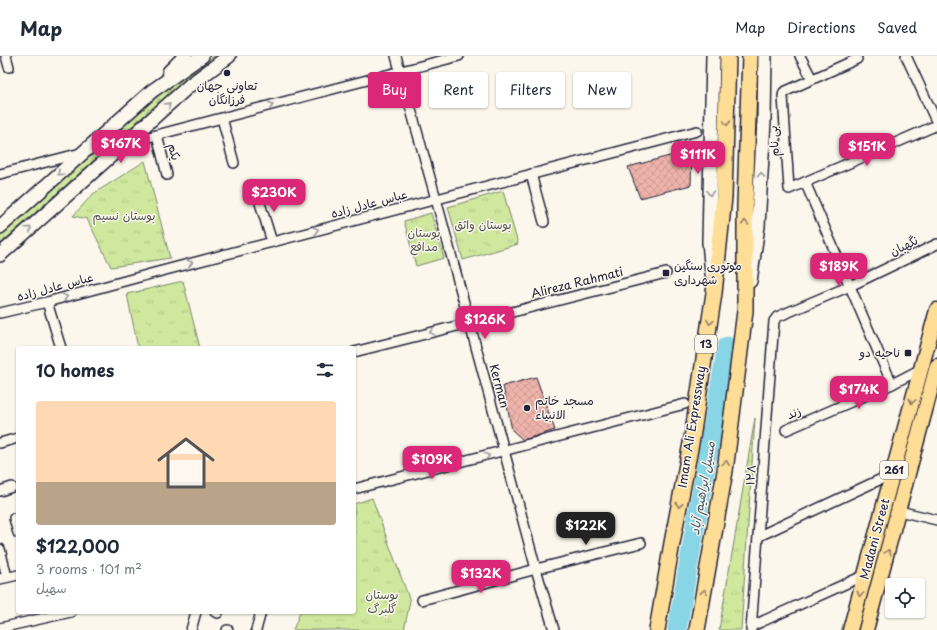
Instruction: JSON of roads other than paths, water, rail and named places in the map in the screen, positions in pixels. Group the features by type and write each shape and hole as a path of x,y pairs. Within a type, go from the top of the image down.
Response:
{"highway":[{"name":"Imam Ali Expressway","path":"657,630 692,438 714,293 724,197 728,56"},
{"path":"697,630 724,471 745,311 745,205 750,56"}],"main road":[{"path":"0,227 152,91 185,56"},
{"path":"152,91 202,56"},
{"path":"0,255 190,85 229,56"},
{"path":"713,56 709,242 714,293"},
{"path":"745,311 758,226 764,121 765,56"},
{"name":"Madani Street","path":"850,630 937,310"},
{"name":"261","path":"866,630 937,366"}],"street":[{"path":"6,56 10,67"},
{"name":"Kerman","path":"396,56 400,72"},
{"path":"400,72 459,56"},
{"path":"800,56 812,79 858,59"},
{"path":"892,384 805,182 937,124 906,56"},
{"name":"بی نام","path":"805,182 789,189 783,96 784,92 812,79"},
{"path":"125,143 368,80"},
{"name":"Kerman","path":"410,108 554,630"},
{"path":"222,118 234,162"},
{"name":"عباس عادل زاده","path":"0,313 48,302 697,131"},
{"name":"یکم","path":"157,135 167,175"},
{"path":"0,174 84,152"},
{"path":"531,174 544,222"},
{"path":"256,190 272,242"},
{"name":"نگهبان","path":"774,321 777,317 850,286 937,244"},
{"name":"Alireza Rahmati","path":"356,351 666,273"},
{"path":"48,302 60,346"},
{"name":"۱۲۸","path":"752,628 774,321"},
{"name":"زند","path":"786,430 892,384 921,369"},
{"path":"356,488 685,404"},
{"path":"0,443 16,439"},
{"path":"759,536 892,474"},
{"path":"0,491 12,487"},
{"path":"899,511 937,520"},
{"path":"14,518 16,526"},
{"path":"422,600 536,569 641,543"},
{"path":"0,549 3,578 16,575"},
{"path":"752,628 865,575"},
{"path":"0,628 62,614"},
{"path":"191,630 195,614"},
{"path":"256,630 260,614"}],"waterway":[{"name":"مسیل ابراهیم آباد","path":"677,630 727,346"}],"place":[{"name":"تعاونی جهان فرزانگان","path":"227,73"},
{"name":"موتوری سنگین شهرداری","path":"666,273"},
{"name":"ناحیه دو","path":"908,353"},
{"name":"مسجد خاتم الانبیاء","path":"527,408"}],"park label":[{"name":"بوستان نسیم","path":"124,216"},
{"name":"بوستان واثق","path":"483,225"},
{"name":"بوستان مدافع","path":"424,240"},
{"name":"بوستان گلبرگ","path":"382,602"}]}
